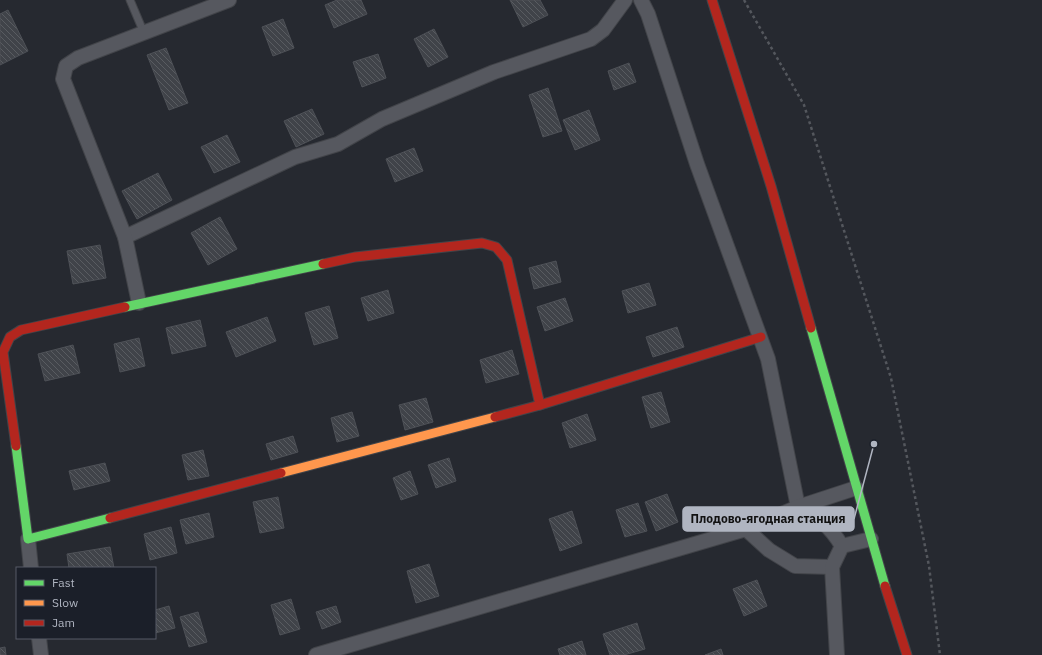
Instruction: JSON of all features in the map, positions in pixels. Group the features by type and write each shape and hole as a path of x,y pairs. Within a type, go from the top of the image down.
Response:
{"street":[{"path":"139,303 125,237 63,78 66,66 78,58 229,0"},
{"path":"125,237 295,157 338,144 382,119 494,72 590,39 607,26 625,0"},
{"path":"641,0 648,14 700,171 768,359 798,507"},
{"path":"712,0 771,186 856,488 907,655"},
{"path":"31,567 3,352 10,337 22,330 139,303 355,257 482,243 496,247 507,260 540,405"},
{"path":"28,539 540,405 761,337"},
{"path":"316,655 746,529 798,507 856,488"},
{"path":"798,507 820,518 834,533 842,546"},
{"path":"746,529 769,550 795,566 832,567"},
{"path":"842,546 871,539"},
{"path":"837,655 832,567 842,546"},
{"path":"39,639 41,655"}],"lane":[{"path":"130,0 144,33"}],"path":[{"path":"744,0 804,105 891,378 929,566 940,655"}],"building":[{"path":"337,0 361,0 367,14 334,28 325,5"},
{"path":"510,0 540,0 548,15 523,27"},
{"path":"8,10 28,51 0,65 0,14"},
{"path":"283,19 294,48 273,56 262,27"},
{"path":"434,29 448,57 428,67 414,39"},
{"path":"166,48 188,103 169,110 147,55"},
{"path":"378,54 386,78 362,87 353,62"},
{"path":"629,63 636,82 614,90 608,71"},
{"path":"548,88 562,131 543,137 529,95"},
{"path":"312,109 324,134 296,147 284,121"},
{"path":"589,110 600,140 575,150 563,120"},
{"path":"227,135 240,162 214,173 201,147"},
{"path":"414,148 423,171 395,182 386,159"},
{"path":"158,173 172,200 137,219 122,191"},
{"path":"220,217 237,249 208,265 191,233"},
{"path":"100,245 106,278 73,284 67,251"},
{"path":"556,261 561,282 534,289 529,268"},
{"path":"649,283 656,305 628,313 622,291"},
{"path":"388,290 394,313 368,321 361,298"},
{"path":"565,298 573,321 545,331 537,307"},
{"path":"329,306 338,338 314,345 305,313"},
{"path":"267,317 276,341 236,357 226,332"},
{"path":"200,320 206,346 172,354 166,328"},
{"path":"677,327 684,347 653,357 646,337"},
{"path":"139,338 145,366 120,372 114,344"},
{"path":"73,345 80,373 45,381 38,354"},
{"path":"512,350 519,374 486,383 480,360"},
{"path":"661,392 670,422 651,428 642,397"},
{"path":"426,398 433,422 405,430 399,405"},
{"path":"352,412 359,436 337,442 331,418"},
{"path":"587,414 596,440 570,448 562,423"},
{"path":"293,436 298,452 271,460 266,444"},
{"path":"203,450 209,476 188,480 182,455"},
{"path":"449,458 456,481 436,488 428,465"},
{"path":"105,463 110,481 74,490 69,471"},
{"path":"410,471 418,494 401,500 393,478"},
{"path":"667,494 678,522 656,531 645,502"},
{"path":"278,497 284,528 260,533 253,502"},
{"path":"638,503 647,531 625,537 616,510"},
{"path":"572,511 582,543 560,551 549,519"},
{"path":"209,513 214,537 186,544 180,520"},
{"path":"171,527 177,553 150,560 144,534"},
{"path":"110,547 114,567 69,567 67,554"},
{"path":"429,564 439,596 416,603 407,571"},
{"path":"757,580 767,606 744,616 733,589"},
{"path":"291,599 300,629 280,635 271,605"},
{"path":"169,606 175,628 156,633 156,610"},
{"path":"336,606 341,622 322,629 316,612"},
{"path":"198,612 207,642 189,647 180,617"},
{"path":"637,623 645,649 624,655 610,655 603,634"},
{"path":"582,641 586,655 560,655 558,649"},
{"path":"5,647 6,655 0,655 0,648"},
{"path":"721,649 723,655 705,655"}],"traffic: fast":[{"path":"125,307 323,264"},
{"path":"811,328 885,586"},
{"path":"16,446 28,539 110,518"}],"traffic: slow":[{"path":"281,473 495,417"}],"traffic: jam":[{"path":"712,0 771,186 811,328"},
{"path":"323,264 355,257 482,243 496,247 507,260 540,405"},
{"path":"16,446 3,352 10,337 21,330 125,307"},
{"path":"495,417 540,405 761,337"},
{"path":"110,518 281,473"},
{"path":"885,586 907,655"}],"place":[{"name":"Плодово-ягодная станция","path":"874,444"}]}
